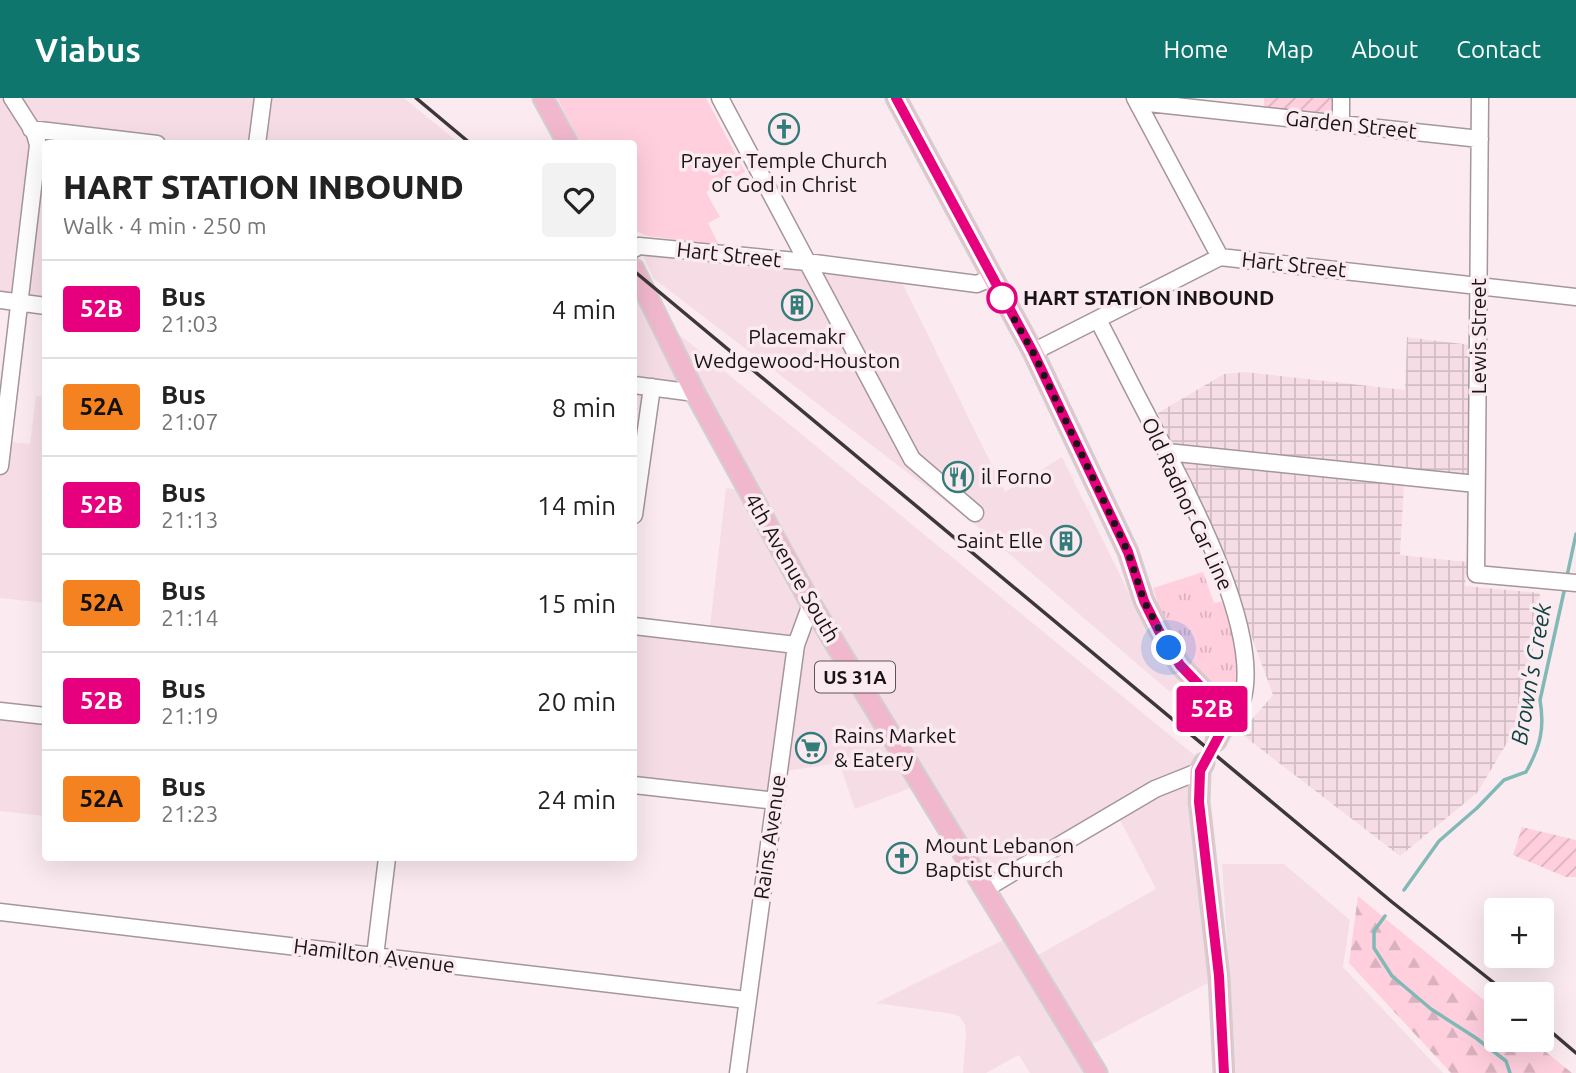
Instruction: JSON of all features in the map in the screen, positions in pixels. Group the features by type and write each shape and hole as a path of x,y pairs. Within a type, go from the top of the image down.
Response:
{"main road":[{"path":"543,98 566,140"},
{"path":"896,98 1033,352 1128,552 1144,601 1180,665 1202,688 1218,736"},
{"name":"4th Avenue South","path":"640,292 811,604 1097,1073"},
{"path":"1202,767 1199,802 1219,976 1224,1073"}],"street":[{"path":"0,466 38,145 12,98"},
{"path":"257,140 262,98"},
{"path":"720,98 912,459 975,513"},
{"path":"1341,98 1341,123"},
{"name":"Lewis Street","path":"1480,98 1476,574 1576,583"},
{"path":"1137,102 1220,257"},
{"name":"Garden Street","path":"1137,102 1212,104 1341,123 1480,139"},
{"path":"31,129 124,140"},
{"name":"Hart Street","path":"637,247 807,262 977,284 991,278"},
{"name":"Hart Street","path":"1033,352 1220,257 1576,297"},
{"path":"0,300 42,305"},
{"name":"Old Radnor Car Line","path":"1098,320 1167,453 1222,572 1243,646 1245,683 1241,704 1218,736"},
{"path":"637,384 695,393"},
{"path":"637,494 652,387"},
{"path":"1167,453 1476,484"},
{"name":"Rains Avenue","path":"738,1073 796,645 811,604"},
{"path":"637,626 796,645"},
{"path":"0,711 42,716"},
{"path":"985,889 1155,789 1202,767"},
{"path":"637,785 776,801"},
{"path":"375,956 387,861"},
{"name":"Hamilton Avenue","path":"0,912 747,1000"}],"shaded area":[{"path":"0,98 404,98 455,140 42,140 42,306 0,300"},
{"path":"639,246 898,274 1005,492 1062,457 1151,638 1182,682 1170,692 972,522 653,278"},
{"path":"637,292 658,317 1204,763 1219,977 1083,1049 1097,1073 1030,1073 1019,1055 986,1073 963,1073 966,1035 965,1025 960,1017 876,1003 1013,935 1029,960 1156,889 1116,812 985,889 921,784 855,809 839,763 780,772 776,801 637,785 637,626 709,635 726,488 746,491 695,393 652,387 637,460"},
{"path":"1407,337 1470,345 1467,475 1405,467 1400,555 1467,562 1465,586 1540,593 1525,713 1477,793 1400,856 1240,733 1273,695 1220,550 1158,413 1224,374 1245,372 1405,390"},
{"path":"0,386 9,387 3,441 30,444 36,396 42,397 42,603 0,598"},
{"path":"0,711 42,716 42,816 0,811"},
{"path":"1222,864 1284,864 1350,920 1343,967 1443,1073 1236,1073"}],"green space":[{"path":"557,98 706,98 745,172 706,192 720,217 708,223 719,245 647,236 637,231 637,140 578,140"},
{"path":"1264,98 1333,98 1333,111 1327,115 1264,109"},
{"path":"1203,572 1214,603 1224,601 1236,645 1239,685 1233,706 1228,707 1175,640 1164,622 1153,588"},
{"path":"1522,827 1576,840 1576,877 1566,877 1513,855"},
{"path":"1358,896 1484,1000 1484,1052 1546,1052 1572,1073 1451,1073 1349,963"}],"waterway":[{"name":"Brown's Creek","path":"1567,576 1576,534"},
{"name":"Brown's Creek","path":"1404,890 1439,841 1504,780 1526,772 1531,763 1540,738 1540,700 1565,587"},
{"name":"Brown's Creek","path":"1385,916 1374,931 1374,948 1392,976 1431,1009 1506,1061 1510,1073"}],"railway":[{"path":"416,98 466,140"},
{"path":"637,273 1392,902 1493,982"},
{"path":"1554,1034 1576,1053"}],"bus line":[{"name":"52B","path":"896,98 1033,352 1128,552 1144,601 1159,631 1180,665 1202,688 1221,732 1200,771 1199,802 1219,976 1224,1073"}],"place":[{"name":"Prayer Temple Church of God in Christ","path":"784,129"},
{"name":"HART STATION INBOUND","path":"1002,298"},
{"name":"Placemakr Wedgewood-Houston","path":"797,305"},
{"name":"il Forno","path":"958,477"},
{"name":"Saint Elle","path":"1066,541"},
{"name":"Rains Market & Eatery","path":"811,748"},
{"name":"Mount Lebanon Baptist Church","path":"902,858"}],"route":[{"path":"1002,298 1001,296 1033,352 1128,552 1144,601 1169,648"}]}
